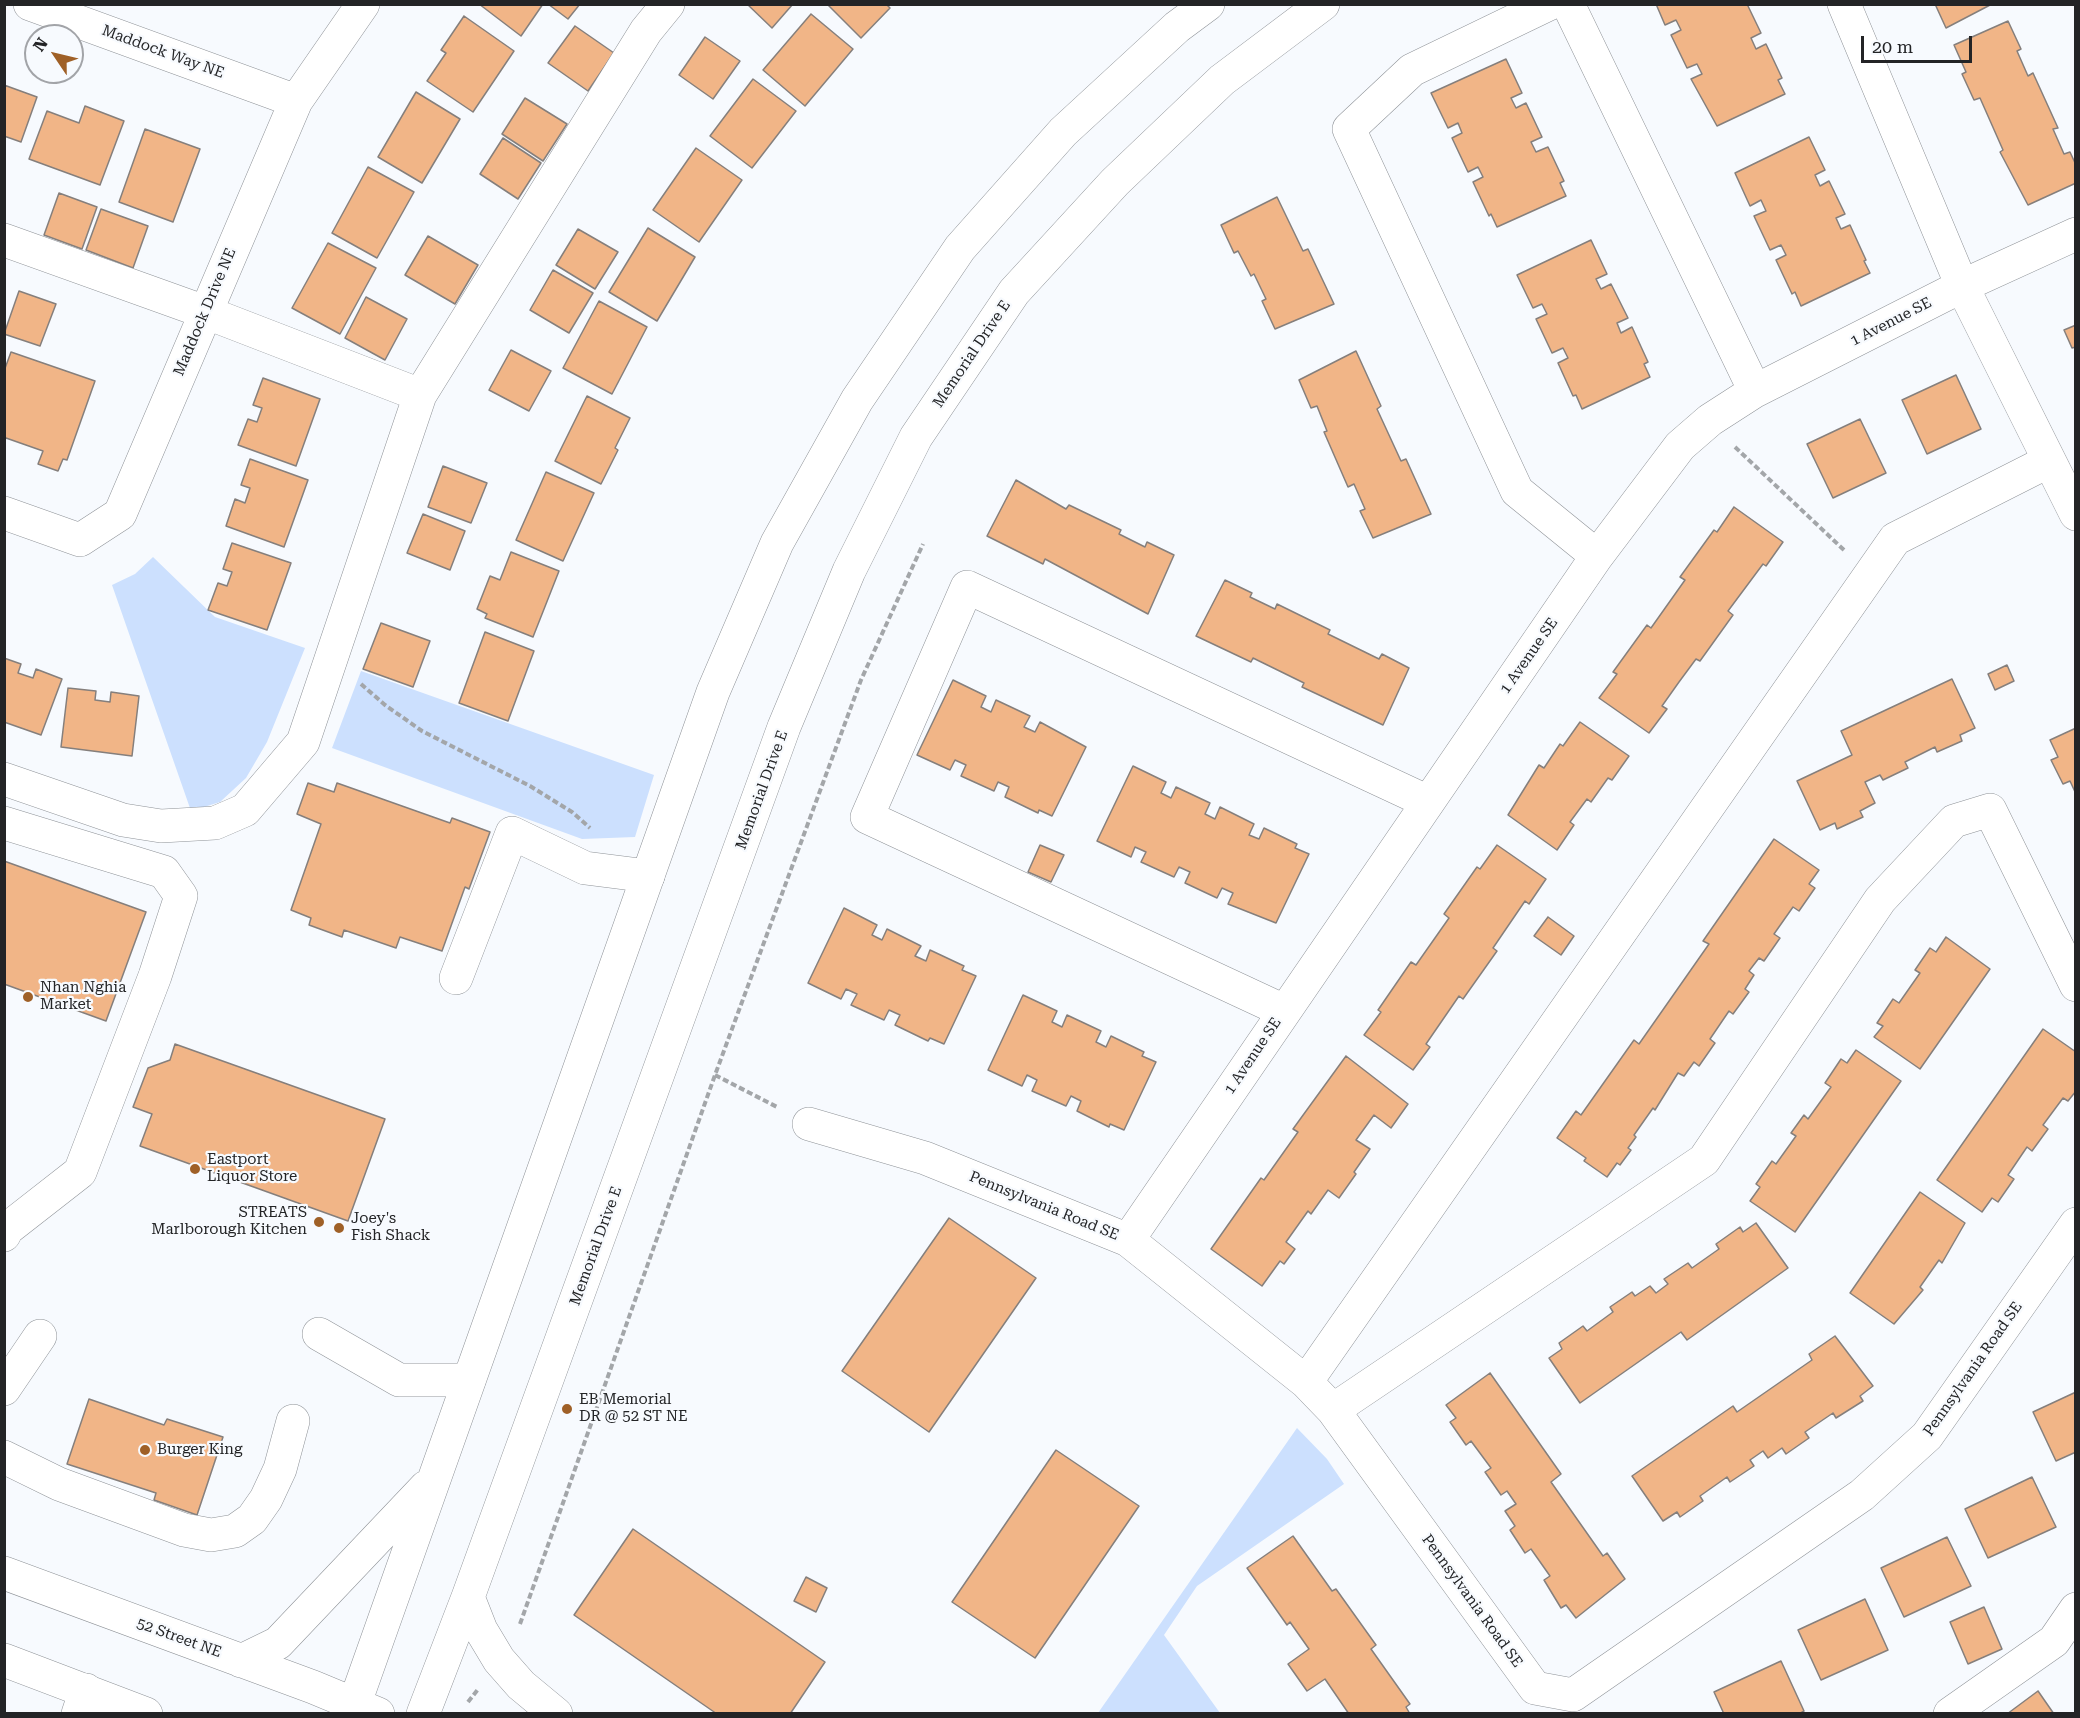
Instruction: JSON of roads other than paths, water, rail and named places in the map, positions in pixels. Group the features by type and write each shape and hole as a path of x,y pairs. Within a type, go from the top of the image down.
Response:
{"main road":[{"name":"Maddock Way NE","path":"30,4 296,101"},
{"name":"Maddock Drive NE","path":"4,513 80,540 120,514 296,101 363,4"},
{"path":"4,780 123,820 161,826 215,823 245,810 303,742 420,394 646,31 668,4"},
{"path":"361,1710 433,1479 713,692 777,543 857,400 960,248 1063,132 1177,27 1208,4"},
{"name":"Memorial Drive E","path":"423,1713 468,1597 784,727 849,571 916,438 1014,292 1115,182 1222,80 1323,4"},
{"path":"1549,4 1412,70 1349,129 1518,490 1597,556"},
{"path":"1568,4 1755,391"},
{"path":"1844,4 1962,286 2076,514"},
{"name":"1 Avenue SE","path":"1128,1240 1597,556 1680,446 1710,420 1755,391 1962,286 2076,234"},
{"path":"4,240 205,312 420,394"},
{"path":"1306,1382 1895,539 2049,461"},
{"path":"1284,1011 867,817 967,587 1428,802"},
{"path":"1333,1410 1704,1160 1880,900 1954,821 1990,810 2076,985"},
{"path":"4,822 164,872 181,896 156,976 80,1172 6,1231"},
{"path":"456,978 512,833 585,868 648,876"},
{"name":"Pennsylvania Road SE","path":"809,1124 925,1158 1128,1240 1306,1382 1333,1410 1535,1688 1573,1695 1862,1495 1927,1437 2076,1224"},
{"path":"319,1334 399,1380 469,1380"},
{"path":"4,1389 40,1336"},
{"path":"4,1457 59,1484 184,1530 211,1536 235,1531 252,1519 266,1499 280,1469 293,1420"},
{"path":"241,1661 278,1643 433,1479"},
{"name":"52 Street NE","path":"4,1573 241,1661 361,1710"},
{"path":"468,1597 481,1630 499,1660 521,1685 556,1713"},
{"path":"1950,1713 2054,1641 2076,1609"},
{"path":"4,1660 82,1702 146,1713"}],"place":[{"name":"Nhan Nghia Market","path":"28,997"},
{"name":"Eastport Liquor Store","path":"195,1169"},
{"name":"STREATS Marlborough Kitchen","path":"319,1222"},
{"name":"Joey's Fish Shack","path":"339,1228"},
{"name":"EB Memorial DR @ 52 ST NE","path":"567,1409"},
{"name":"Burger King","path":"145,1450"}]}
